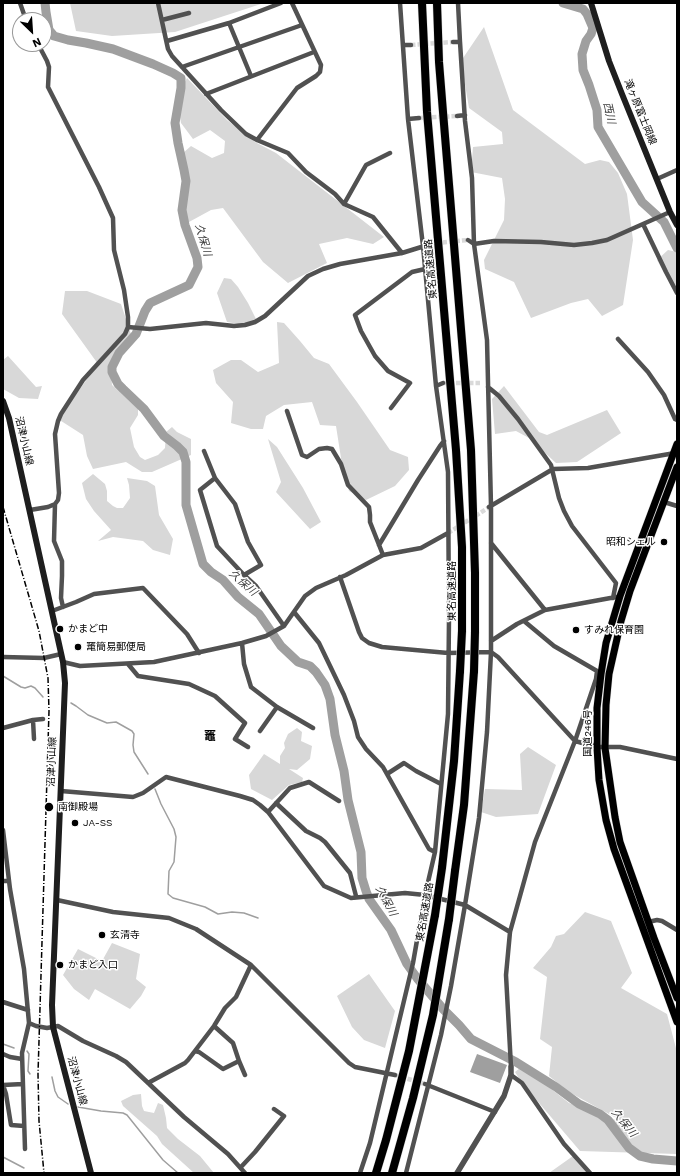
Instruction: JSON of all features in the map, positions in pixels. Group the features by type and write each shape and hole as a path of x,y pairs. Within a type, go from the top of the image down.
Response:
{"highway":[{"name":"東名高速道路","path":"376,1173 409,1051 435,915 454,761 462,631 462,547 456,450 428,128 422,3"},
{"path":"392,1173 413,1098 432,1015 449,919 464,805 474,671 475,573 471,450 439,62 437,3"},
{"name":"国道246号","path":"677,444 675,453 616,597 606,643 597,708 599,780 606,820 614,849 677,1022"},
{"name":"国道246号","path":"677,467 630,591 621,621 608,674 605,748 613,810 620,842 677,998"}],"main road":[{"name":"滝ヶ原富士岡線","path":"591,3 609,61 670,212 677,225"},
{"name":"沼津小山線","path":"3,401 9,418 63,662 65,683 52,1005 53,1027 91,1173"}],"street":[{"path":"158,3 168,49 172,56 237,126 246,134 257,140 288,153 306,172 335,194 344,204 373,217 402,253"},
{"path":"167,42 229,23 281,3"},
{"path":"257,140 297,88 320,72 321,65 292,3"},
{"path":"360,1173 370,1143 410,976 425,895 435,852 448,714 448,472 436,386 423,246 408,119 400,3"},
{"path":"406,1173 444,1020 465,905 479,818 487,732 491,652 491,542 489,507 487,340 474,244 472,178 465,115 458,3"},
{"path":"162,20 189,13"},
{"path":"229,23 251,76"},
{"path":"182,67 302,25"},
{"path":"453,42 460,42"},
{"path":"403,45 411,45"},
{"path":"42,52 49,67 48,87 99,187 113,218 114,250 124,290 129,328 126,334 83,380 58,421 56,434 59,493 58,500 55,504 54,541 62,561 61,598 63,607"},
{"path":"206,94 314,52"},
{"path":"457,116 465,115"},
{"path":"408,119 419,118"},
{"path":"344,204 366,165 390,152"},
{"path":"657,179 677,170"},
{"path":"468,240 474,244 494,241 541,242 574,245 607,240 670,212"},
{"path":"644,223 677,293"},
{"path":"129,328 150,329 206,323 234,326 255,322 264,316 308,276 323,269 340,264 402,253 431,244"},
{"path":"391,408 410,383 388,371 375,356 361,331 355,315 412,272 425,269"},
{"path":"618,339 648,372 664,394 675,419 677,420"},
{"path":"436,386 443,383"},
{"path":"481,383 488,385 499,396 552,465 559,498 572,526 616,583 616,597 545,610 517,624 491,641"},
{"path":"287,411 302,455 307,457 319,449 332,449 341,464 348,485 369,507 370,522 383,554"},
{"path":"379,545 418,480 444,441"},
{"path":"204,451 215,478 235,504 248,542 261,565 244,575"},
{"path":"489,507 553,469 588,468 675,453"},
{"path":"215,478 200,490 217,546 256,586 284,626"},
{"path":"664,502 677,506"},
{"path":"30,510 48,507 55,504"},
{"path":"63,662 80,666 154,662 199,653 266,636 284,626 310,591 340,578 383,554 421,548 448,533"},
{"path":"491,542 545,610"},
{"path":"340,578 358,632 362,638 369,643 382,647 448,653 491,652 498,657 576,741 597,747 620,747 677,758"},
{"path":"52,611 94,594 143,588 187,634 199,653"},
{"path":"294,612 318,643 344,695 354,721 358,737 366,749 383,767 429,849 435,852"},
{"path":"457,1173 504,1096 511,1075 506,975 510,932 535,842 576,741 596,679 597,671 554,646 524,621"},
{"path":"242,643 244,664 251,688 277,707 313,728"},
{"path":"3,657 44,658 61,654"},
{"path":"128,664 138,676 189,684 215,696 245,723 235,738 248,747"},
{"path":"260,731 277,707"},
{"path":"3,728 33,720 43,719"},
{"path":"33,720 34,739"},
{"path":"387,774 404,763 416,772 441,784"},
{"path":"61,791 133,797 143,793 166,777 253,800 268,812 324,886 351,898 356,896 405,893 425,895 465,905 510,932"},
{"path":"268,812 290,788 309,782 339,801"},
{"path":"276,804 306,831 325,842 350,874 356,896"},
{"path":"3,830 9,881 24,969 29,1023 22,1053 25,1149"},
{"path":"3,881 9,881"},
{"path":"57,900 114,912 169,918 196,929 251,965 349,1063 360,1068 395,1075"},
{"path":"648,922 657,920 662,921 677,930"},
{"path":"148,1083 185,1063 214,1026 225,1008 236,997 251,965"},
{"path":"3,1002 28,1010"},
{"path":"29,1023 48,1028 58,1026 83,1041 126,1062 184,1117 228,1154 246,1173"},
{"path":"214,1026 233,1043 245,1075"},
{"path":"195,1051 200,1052 223,1069 239,1061"},
{"path":"3,1054 22,1059"},
{"path":"511,1075 522,1083 564,1144 590,1173"},
{"path":"23,1084 3,1085 11,1125 24,1126"},
{"path":"427,1085 495,1112"},
{"path":"241,1167 284,1116 274,1109"}],"shaded area":[{"path":"70,3 264,3 175,32 112,36 76,31"},
{"path":"484,27 513,110 585,164 600,160 609,162 618,173 627,194 633,240 623,305 602,316 588,299 571,303 531,318 514,282 485,269 484,260 504,220 505,199 502,178 471,172 473,147 503,144 502,132 469,108 461,61"},
{"path":"187,78 227,120 255,142 276,153 384,237 373,244 347,238 319,244 327,263 288,283 263,262 223,208 211,210 189,222 183,216 183,153 191,146 212,158 224,153 225,141 210,130 193,139 181,123 177,97"},
{"path":"668,250 677,252 677,295 657,260"},
{"path":"224,278 231,279 238,287 256,319 245,325 227,322 217,293"},
{"path":"65,291 87,291 121,304 131,334 111,371 112,385 138,409 138,415 130,428 134,447 140,457 145,460 158,455 165,448 166,432 172,427 177,432 191,439 191,455 152,472 142,472 126,462 93,469 87,456 83,435 58,419 98,364 62,314"},
{"path":"277,322 284,323 314,358 329,364 390,450 408,457 409,470 395,486 366,500 349,491 343,471 336,426 320,425 312,402 284,405 266,416 263,429 251,429 231,423 233,402 216,383 213,370 231,360 241,360 258,372 279,363"},
{"path":"8,356 36,387 42,386 38,399 19,398 3,389 3,360"},
{"path":"504,386 539,432 547,435 607,410 621,433 577,462 556,463 529,438 516,431 495,434 492,399"},
{"path":"268,439 277,447 303,488 321,522 310,529 276,492 281,482"},
{"path":"93,474 105,484 107,501 117,508 123,508 130,498 127,478 147,481 155,486 159,515 173,539 170,555 153,550 143,541 113,537 98,541 111,530 94,511 86,499 82,483"},
{"path":"297,728 302,732 301,741 312,746 310,759 297,770 289,769 303,778 302,782 289,785 272,800 251,789 249,775 264,754 280,764 280,756 285,748 284,743 288,734"},
{"path":"528,747 556,765 538,814 496,817 481,812 485,789 522,790 520,754"},
{"path":"585,912 611,921 632,973 621,988 667,1014 677,1052 677,1154 580,1151 522,1083 515,1072 520,1068 545,1084 569,1103 629,1125 569,1092 549,1076 552,1047 540,1039 547,977 533,968 551,947 556,936 564,934"},
{"path":"112,943 140,954 136,979 146,987 141,996 130,1009 95,989 89,1000 74,989 63,975 78,949 102,961"},
{"path":"369,974 395,1011 385,1048 364,1040 352,1027 337,996"},
{"path":"477,1054 507,1065 500,1083 470,1072"},
{"path":"141,1094 144,1111 154,1113 158,1103 163,1105 167,1128 178,1139 200,1156 214,1173 194,1173 162,1144 157,1136 123,1106 121,1101 133,1095"},
{"path":"573,1156 588,1173 549,1173"}],"waterway":[{"name":"久保川","path":"45,3 49,30 54,36 113,49 153,64 181,78 181,88 175,123 186,181 182,210 185,225 197,258 198,267 189,285 150,303 145,311 136,334 119,353 112,367 112,372 118,384 144,409 164,436 183,452 186,462 186,505 203,564 211,572 223,580 238,597 259,614 281,646 298,662 310,666 325,685 330,699 335,735 344,771 348,800 361,852 362,878 369,899 391,930 407,964 417,978 471,1039 516,1062 556,1087 579,1104 600,1114 608,1120 629,1148 640,1156 653,1159 677,1161"},
{"name":"西川","path":"563,3 583,9 587,14 593,28 586,41 582,54 583,70 597,110 598,127 642,202 664,222 677,248"},
{"path":"3,676 21,687 25,688 31,686 35,688 43,697"},
{"path":"71,703 88,715 107,723 116,722 132,731 134,734 134,752 148,774"},
{"path":"155,789 174,829 176,837 174,862 169,871 168,894 173,898 205,907 218,914 232,912 244,913 258,918"},
{"path":"3,1044 14,1048"},
{"path":"27,1051 29,1054 28,1071 30,1074"},
{"path":"52,1077 58,1097 68,1104"},
{"path":"78,1107 123,1113 127,1115 163,1160 178,1173"},
{"path":"3,1157 24,1168"}],"tunnel":[{"path":"411,45 453,42"},
{"path":"419,118 457,116"},
{"path":"436,243 468,240"},
{"path":"443,383 481,383"},
{"path":"448,533 488,508"},
{"path":"395,1075 425,1084"}],"railway":[{"path":"3,507 39,631 48,678 49,711 38,1074 39,1121 44,1173"}],"place":[{"name":"昭和シェル","path":"664,542"},
{"name":"かまど中","path":"60,629"},
{"name":"すみれ保育園","path":"576,630"},
{"name":"竃簡易郵便局","path":"78,647"},
{"name":"南御殿場","path":"49,807"},
{"name":"JA-SS","path":"75,823"},
{"name":"玄清寺","path":"102,935"},
{"name":"かまど入口","path":"60,965"}],"district":[{"name":"竈","path":"210,736"}]}
